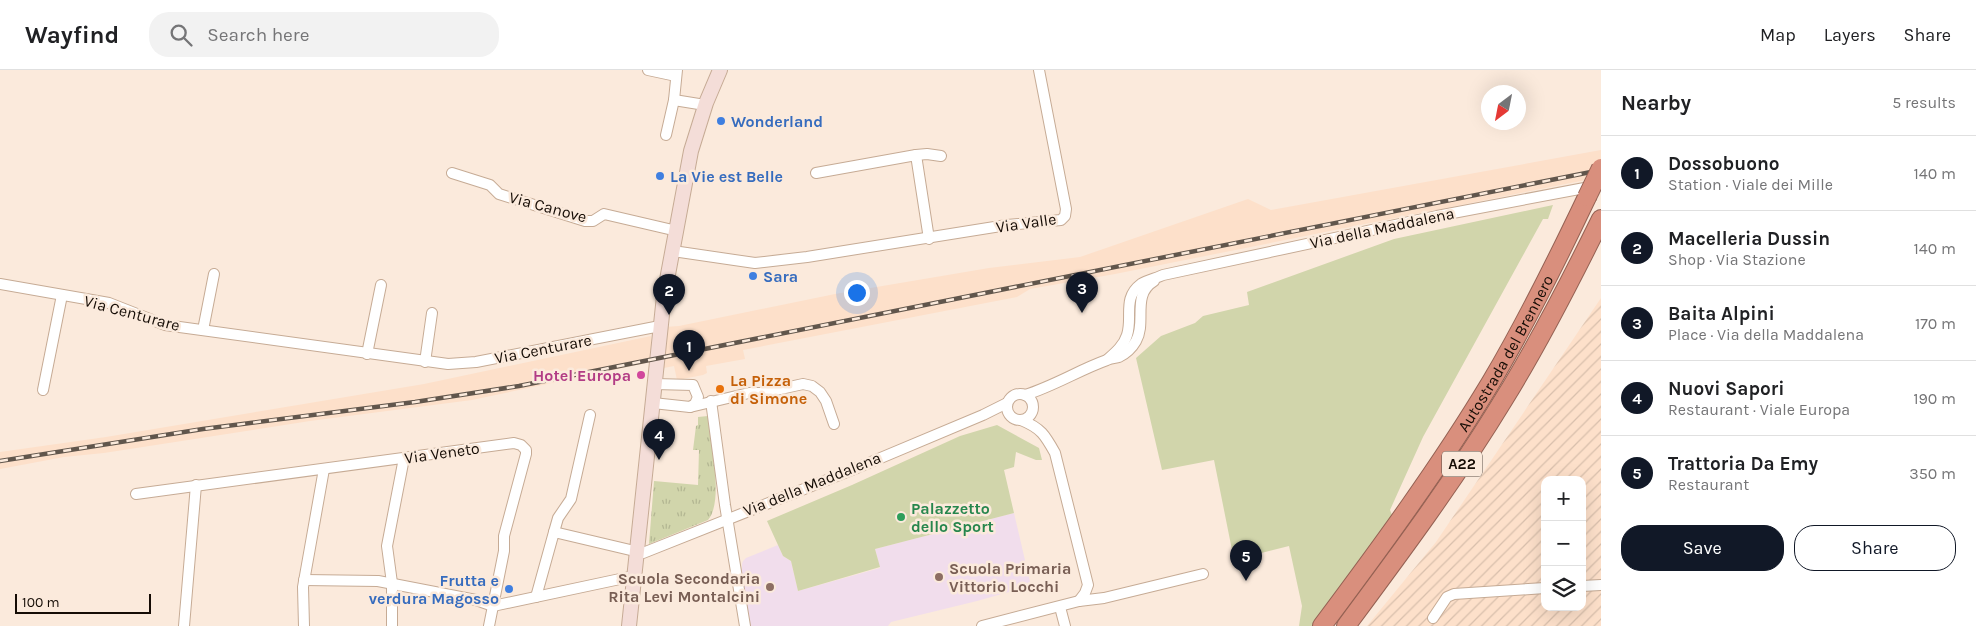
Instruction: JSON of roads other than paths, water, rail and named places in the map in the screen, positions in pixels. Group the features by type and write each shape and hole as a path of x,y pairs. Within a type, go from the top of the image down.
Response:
{"highway":[{"name":"Autostrada del Brennero","path":"1322,626 1398,523 1490,383 1538,298 1601,168"},
{"name":"Autostrada del Brennero","path":"1346,626 1416,532 1504,398 1565,293 1601,219"}],"street":[{"path":"648,70 677,73 674,100 666,135"},
{"name":"Via Valle","path":"673,251 755,263 929,239 1014,224 1058,222 1065,216 1066,208 1039,70"},
{"path":"629,626 660,326 691,152 705,105 718,71"},
{"path":"674,100 705,105"},
{"path":"916,155 929,239"},
{"path":"816,174 916,155 941,156"},
{"name":"Via Canove","path":"452,173 490,185 500,194 585,221 593,221 604,214 677,231"},
{"name":"Via della Maddalena","path":"637,551 644,553 852,470 986,413 1007,403 1009,399 1017,394 1025,395 1048,388 1124,353 1136,341 1140,328 1140,302 1144,292 1150,284 1163,275 1437,216 1601,185"},
{"name":"Via Centurare","path":"203,330 214,274"},
{"name":"Via Centurare","path":"0,286 109,303 165,325 448,364 476,362 660,326"},
{"path":"367,354 381,286"},
{"name":"Via Centurare","path":"43,390 62,295"},
{"path":"425,362 432,313"},
{"path":"655,384 693,385 698,398 695,404 690,407"},
{"path":"653,403 690,407 711,401 803,384 812,386 820,392 826,401 834,424"},
{"name":"Via della Maddalena","path":"1022,420 1029,416 1048,388"},
{"path":"1025,395 1029,398 1036,426"},
{"path":"711,401 745,626"},
{"path":"1007,403 1009,416"},
{"path":"986,413 1009,416 1036,426 1046,437 1055,454 1088,585 1079,601"},
{"path":"536,597 558,518 571,499 590,416"},
{"name":"Via Veneto","path":"136,494 514,443 521,445 526,450 504,536 504,551 493,606"},
{"path":"392,626 392,583 387,546 404,458"},
{"path":"304,626 304,580 324,469"},
{"path":"184,626 196,485"},
{"path":"554,532 637,551"},
{"path":"982,626 1079,601 1104,598 1204,574"},
{"path":"304,580 378,581 476,600 493,606 634,576"},
{"path":"1586,586 1601,585"},
{"path":"1433,618 1447,597 1454,594 1541,588"},
{"path":"489,626 493,606"},
{"path":"1060,607 1066,626"}],"railway":[{"path":"0,461 203,429 415,402 519,386 1601,170"}],"place":[{"name":"Wonderland","path":"721,121"},
{"name":"La Vie est Belle","path":"660,176"},
{"name":"Sara","path":"753,276"},
{"name":"Baita Alpini","path":"1082,313"},
{"name":"Macelleria Dussin","path":"669,315"},
{"name":"Dossobuono","path":"689,371"},
{"name":"Hotel Europa","path":"641,375"},
{"name":"La Pizza di Simone","path":"720,389"},
{"name":"Nuovi Sapori","path":"659,460"},
{"name":"Palazzetto dello Sport","path":"901,517"},
{"name":"Scuola Primaria Vittorio Locchi","path":"939,577"},
{"name":"Trattoria Da Emy","path":"1246,581"},
{"name":"Scuola Secondaria Rita Levi Montalcini","path":"770,587"},
{"name":"Frutta e verdura Magosso","path":"509,589"}]}
